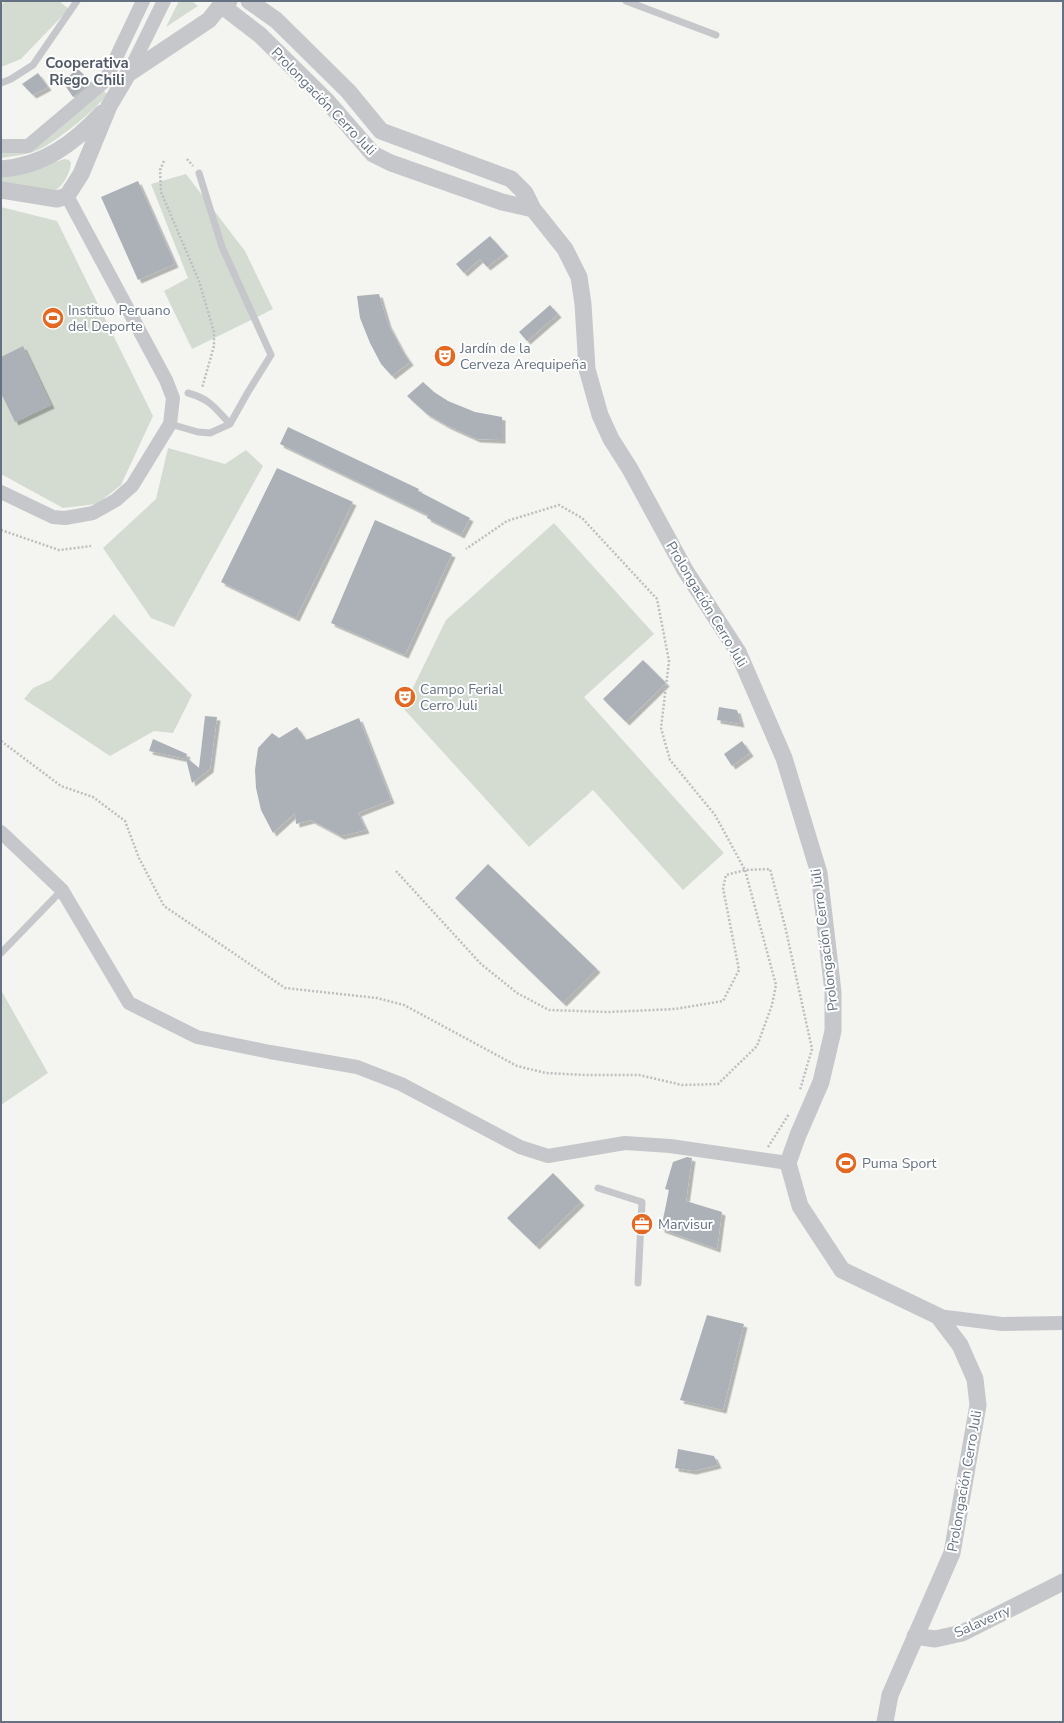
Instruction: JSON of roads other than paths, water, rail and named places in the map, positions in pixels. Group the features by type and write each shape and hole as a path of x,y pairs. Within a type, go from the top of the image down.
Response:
{"street":[{"path":"1,146 28,146 105,81 143,1"},
{"path":"1,190 58,199 67,196 81,174 109,106 128,74 164,1"},
{"path":"128,74 209,20 226,6 258,2"},
{"name":"Prolongación Cerro Juli","path":"258,2 348,91 382,131 511,179 525,193 533,209 565,249 579,277 583,304 587,369 600,414 611,439 630,469 685,570 738,652 784,758 818,873 833,992 833,1031 821,1082 798,1135 788,1163 800,1206 842,1270 938,1316 960,1345 975,1379 978,1405 952,1553 915,1636"},
{"name":"Prolongación Cerro Juli","path":"226,6 260,35 327,102 373,154 391,163 502,202 533,209"},
{"path":"1,169 30,163 55,154 84,132 109,106"},
{"path":"1,492 53,517 65,518 93,513 116,500 132,486 170,424 173,398 166,380 67,196"},
{"path":"1,832 62,890 129,1003 197,1036 270,1052 357,1067 401,1084 520,1147 548,1156 625,1142 670,1146 788,1163"},
{"path":"938,1316 1002,1324 1063,1323"},
{"name":"Salaverry","path":"915,1636 935,1639 962,1633 1063,1582"},
{"path":"885,1722 890,1695 915,1636"}],"lane":[{"path":"1,83 11,79 34,65 77,1"},
{"path":"626,1 716,35"},
{"path":"170,424 198,432 210,433 230,424 271,355 222,247 199,173"},
{"path":"188,393 200,396 210,401 230,424"},
{"path":"1,953 62,890"},
{"path":"598,1188 642,1202 638,1283"}],"place":[{"name":"Instituo Peruano del Deporte","path":"53,318"},
{"name":"Jardín de la Cerveza Arequipeña","path":"445,356"},
{"name":"Campo Ferial Cerro Juli","path":"405,697"},
{"name":"Puma Sport","path":"846,1163"},
{"name":"Marvisur","path":"642,1224"}],"district":[{"name":"Cooperativa Riego Chili","path":"87,72"}]}
